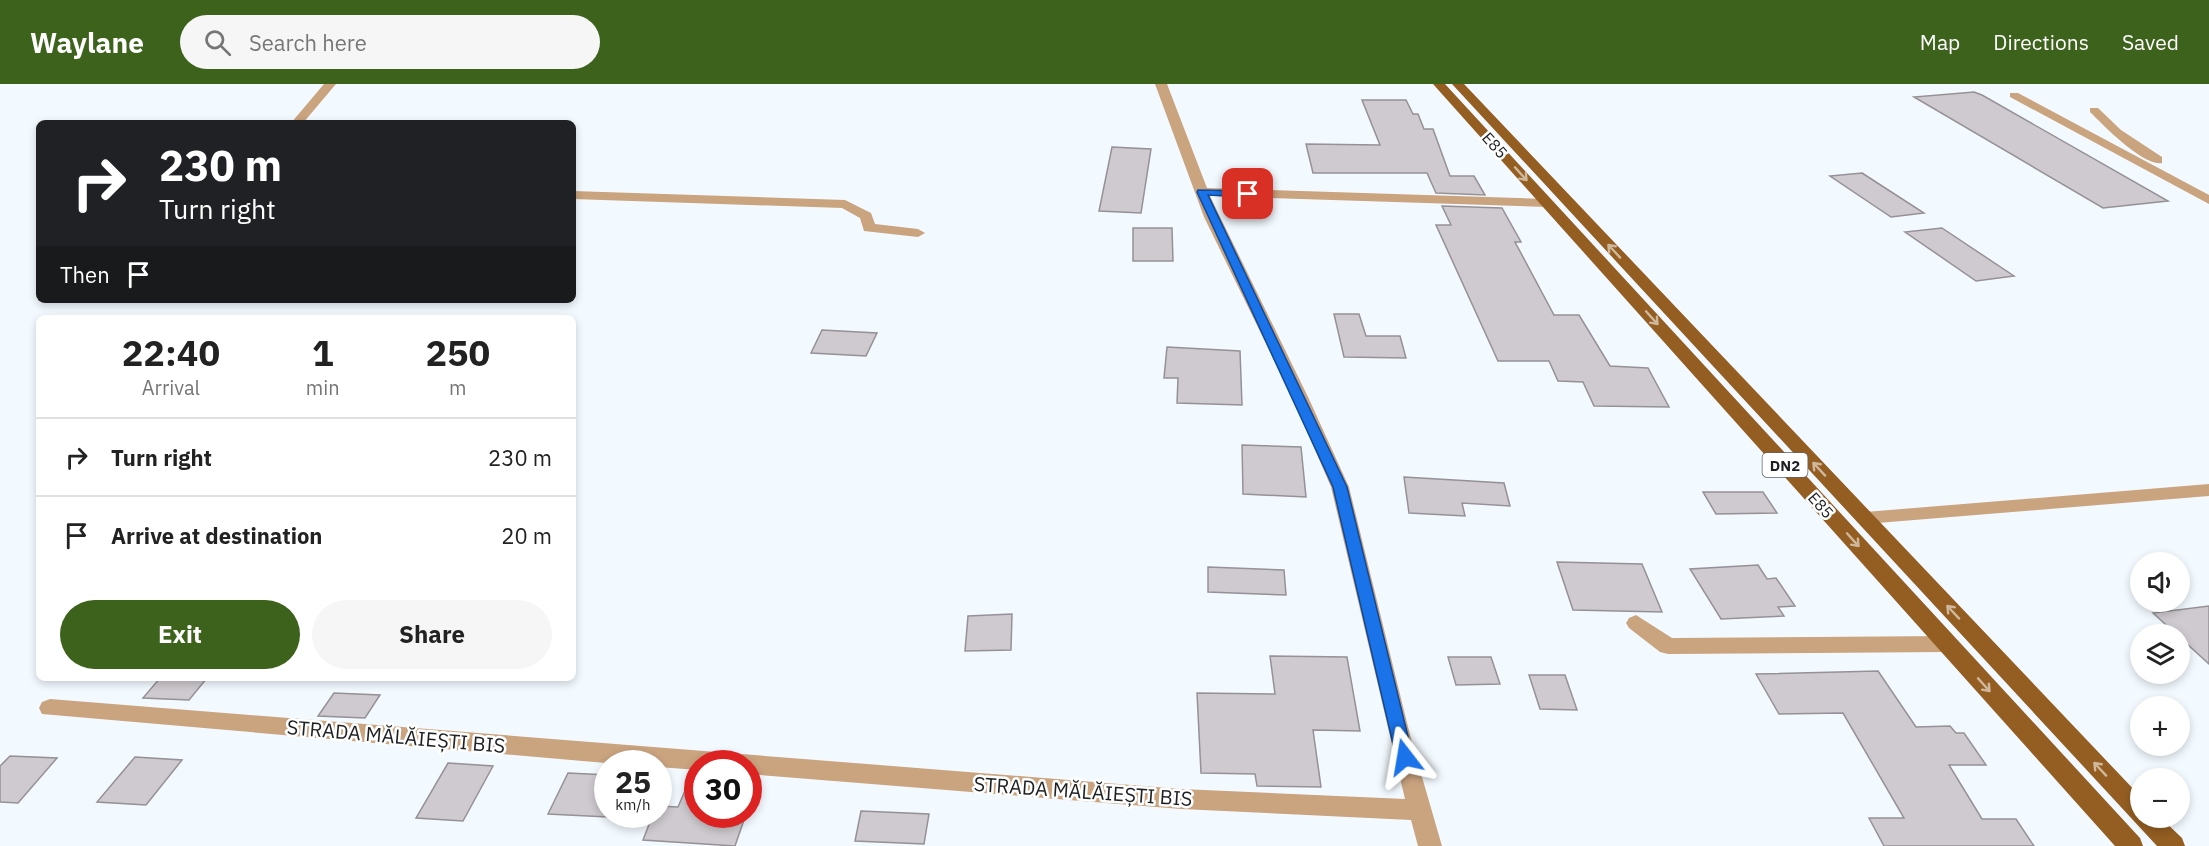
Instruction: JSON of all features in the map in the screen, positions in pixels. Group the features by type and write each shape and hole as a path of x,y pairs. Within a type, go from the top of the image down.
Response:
{"main road":[{"name":"E85","path":"1439,84 2131,846"},
{"name":"E85","path":"1458,84 2130,801"},
{"path":"2156,828 2173,846"}],"street":[{"path":"300,120 330,84"},
{"path":"1161,84 1202,192 1340,487 1418,810 1430,846"},
{"path":"2014,95 2209,200"},
{"path":"2094,110 2117,133 2149,156 2209,188"},
{"path":"1202,192 1547,203"},
{"path":"576,195 845,204 866,216 869,228 918,233"},
{"path":"1864,518 2209,490"},
{"path":"1636,623 1668,646 1947,644"},
{"name":"STRADA MĂLĂIEȘTI BIS","path":"51,708 684,759"},
{"name":"STRADA MĂLĂIEȘTI BIS","path":"762,765 1181,799 1418,810"}],"building":[{"path":"1974,92 2168,201 2103,208 1914,97"},
{"path":"1362,100 1406,100 1413,114 1418,114 1424,129 1433,129 1450,176 1474,176 1485,195 1436,193 1427,173 1313,173 1306,144 1380,145"},
{"path":"1112,147 1151,149 1141,213 1099,211"},
{"path":"1862,173 1924,213 1891,217 1830,176"},
{"path":"1442,206 1502,208 1521,242 1515,242 1554,315 1579,315 1610,366 1648,368 1669,407 1594,406 1583,382 1558,381 1549,361 1498,361 1436,225 1451,225"},
{"path":"1133,228 1172,228 1173,261 1133,261"},
{"path":"1942,228 2014,276 1976,281 1905,232"},
{"path":"1334,314 1359,314 1366,336 1400,336 1406,358 1344,357"},
{"path":"822,330 877,333 866,356 811,353"},
{"path":"1167,347 1240,351 1242,405 1177,403 1178,378 1164,378"},
{"path":"1242,445 1301,447 1306,497 1243,494"},
{"path":"1404,477 1504,483 1510,506 1462,503 1465,516 1409,513"},
{"path":"1703,492 1763,492 1777,513 1716,514"},
{"path":"1557,562 1642,564 1662,612 1573,610"},
{"path":"1758,565 1767,579 1776,578 1795,606 1778,607 1784,616 1721,619 1690,569"},
{"path":"1208,567 1284,570 1286,595 1208,592"},
{"path":"2209,606 2209,664 2190,647 2190,624 2165,624 2153,613 2190,612 2190,608"},
{"path":"1012,614 1011,650 965,651 968,616"},
{"path":"1270,656 1347,657 1360,731 1313,730 1321,787 1257,786 1255,774 1201,773 1197,693 1275,694"},
{"path":"1448,657 1491,657 1500,684 1456,685"},
{"path":"1878,671 1916,727 1950,726 1956,733 1964,733 1986,765 1949,765 1982,819 2016,819 2034,846 1884,846 1869,818 1904,818 1843,713 1779,714 1756,674"},
{"path":"1529,675 1565,675 1577,710 1540,709"},
{"path":"157,681 205,681 189,700 143,698"},
{"path":"334,693 380,695 365,718 318,716"},
{"path":"10,756 57,758 18,803 0,802 0,766"},
{"path":"135,757 182,760 146,805 97,802"},
{"path":"448,763 493,766 463,821 416,818"},
{"path":"568,773 594,774 594,816 548,814"},
{"path":"684,793 684,828 741,828 735,846 643,840 648,828 672,828 672,807 678,807"},
{"path":"861,811 929,814 924,844 855,841"}],"route":[{"path":"1248,194 1202,192 1211,217 1301,399 1340,487 1405,757"}]}
